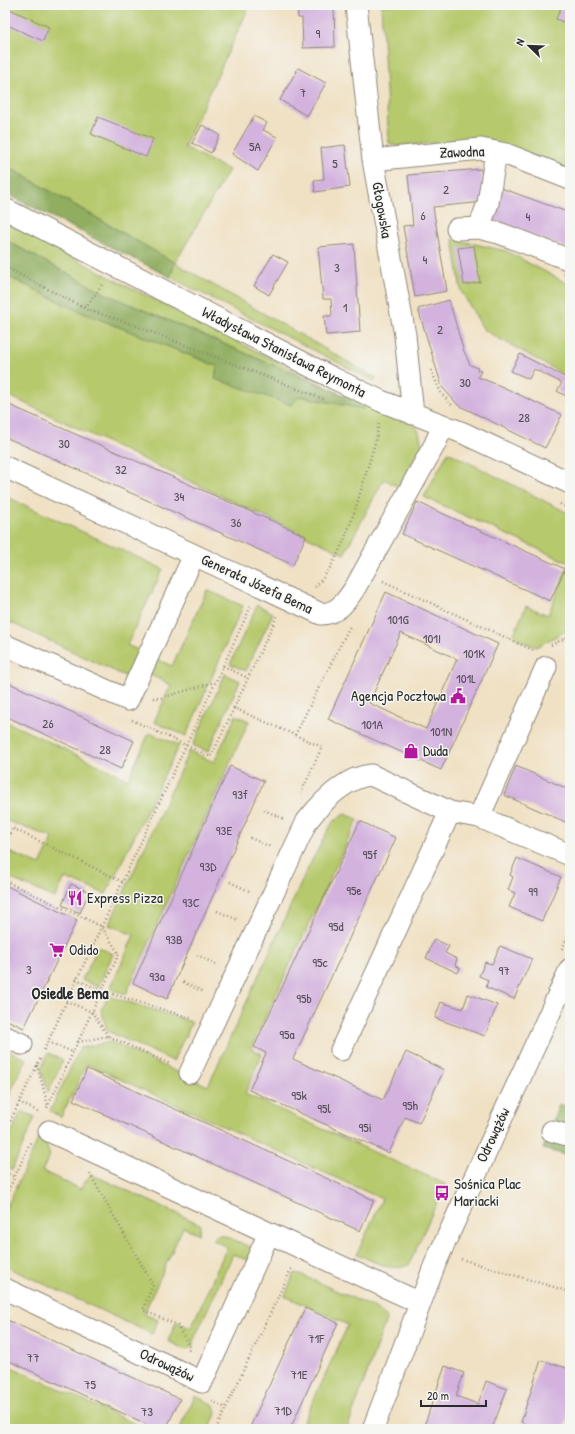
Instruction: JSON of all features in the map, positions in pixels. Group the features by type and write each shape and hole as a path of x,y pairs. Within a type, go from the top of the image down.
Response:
{"street":[{"name":"Głogowska","path":"356,5 373,160 405,335 413,414"},
{"name":"Zawodna","path":"373,160 458,150 481,149 506,154 570,179"},
{"path":"479,228 488,203 496,152"},
{"name":"Władysława Stanisława Reymonta","path":"5,209 333,378 384,402 443,425 570,483"},
{"path":"457,229 479,228 499,233 570,260"},
{"name":"Generała Józefa Bema","path":"5,467 321,614 333,612 343,605 355,588 435,444 443,425"},
{"path":"5,645 130,710 194,555"},
{"path":"478,817 543,656"},
{"path":"190,1073 307,821 320,804 353,779 371,775 450,812 478,817 570,855"},
{"path":"341,1050 450,812"},
{"name":"Odrowążów","path":"373,1429 435,1264 565,960"},
{"path":"42,1133 72,1142 420,1303"},
{"name":"Odrowążów","path":"5,1289 202,1382 269,1233"}],"path":[{"path":"78,306 87,306 92,301 114,265"},
{"path":"5,268 78,306 131,324 329,402"},
{"path":"309,591 325,576 340,548 376,440 384,402"},
{"path":"376,578 543,656 570,636"},
{"path":"5,1132 187,746 260,585"},
{"path":"295,735 351,624"},
{"path":"223,666 248,678"},
{"path":"130,710 161,698 216,682"},
{"path":"130,710 187,746 211,757 234,708 322,747 300,794"},
{"path":"264,810 288,821"},
{"path":"5,845 12,828 123,882"},
{"path":"250,838 275,849"},
{"path":"5,881 101,926 119,954 44,1114 19,1102"},
{"path":"230,882 255,893"},
{"path":"217,911 242,922"},
{"path":"565,960 570,931"},
{"path":"197,955 221,967"},
{"path":"76,979 102,991 197,1020"},
{"path":"184,982 208,994"},
{"path":"66,1001 92,1012 108,1036 190,1073"},
{"path":"78,1042 108,1036"},
{"path":"48,1042 73,1052"},
{"path":"37,1065 48,1106"},
{"path":"5,1198 15,1177 42,1133"},
{"path":"72,1142 153,1285 143,1310 177,1325 190,1347 180,1372"},
{"path":"5,1172 15,1177"},
{"path":"435,1264 455,1272 460,1259 570,1292"},
{"path":"216,1429 291,1267 297,1265"},
{"path":"207,1398 226,1408"}],"green space":[{"path":"5,5 250,5 184,147 229,170 175,263 5,165"},
{"path":"381,5 570,5 570,170 475,140 396,146 389,143"},
{"path":"5,165 175,263 170,277 5,193"},
{"path":"5,222 98,271 341,394 106,294 5,240"},
{"path":"453,239 506,251 570,285 570,378 484,330 461,291"},
{"path":"5,240 106,294 365,404 363,409 300,396 291,405 215,379 217,366 76,310 5,275"},
{"path":"175,263 376,378 374,381 170,277"},
{"path":"5,275 76,310 217,366 215,379 363,409 365,404 416,426 422,445 398,487 384,479 344,554 5,394"},
{"path":"448,452 570,514 570,629 536,647 517,639 514,634 526,606 548,615 569,563 424,497"},
{"path":"5,496 163,569 127,645 140,651 127,677 5,620"},
{"path":"207,590 243,606 186,736 154,722 171,685 147,673 152,657 172,666"},
{"path":"257,605 273,613 246,671 230,664"},
{"path":"225,674 240,681 208,752 193,745"},
{"path":"236,715 249,721 126,994 110,989 134,935 109,925 189,751 214,762"},
{"path":"5,721 128,779 149,733 179,745 106,894 65,878 55,898 5,876 5,860 9,852 40,865 53,838 5,820"},
{"path":"344,814 358,819 251,1048 262,1054 245,1094 445,1184 409,1265 396,1268 376,1263 357,1254 382,1199 87,1064 61,1117 50,1111 80,1048 111,1042 208,1086 308,868 332,823"},
{"path":"98,947 113,954 98,987 82,980"},
{"path":"109,996 192,1022 173,1061 107,1031 101,1009"},
{"path":"5,1049 26,1059 5,1104"},
{"path":"48,1053 63,1060 48,1093 41,1069"},
{"path":"559,1104 570,1107 570,1156 543,1149"},
{"path":"21,1111 35,1117 12,1170 5,1167 5,1147"},
{"path":"41,1133 50,1155 42,1171 80,1189 91,1174 200,1224 199,1234 183,1227 146,1309 144,1314 158,1320 152,1334 5,1266 5,1211"},
{"path":"217,1235 223,1235 254,1249 249,1261 233,1254 193,1341 193,1346 186,1350 168,1341 176,1322 191,1328 227,1247 213,1240"},
{"path":"297,1273 375,1308 387,1317 347,1429 300,1429 348,1325 285,1296 294,1274"},
{"path":"5,1364 146,1429 5,1429"},
{"path":"195,1396 214,1405 216,1414 209,1429 179,1429"}],"building":[{"path":"297,5 334,5 335,47 303,48 302,18 298,18"},
{"path":"562,5 570,5 570,13 566,23 556,19"},
{"path":"5,7 49,27 43,41 5,24"},
{"path":"298,68 326,83 307,116 280,100"},
{"path":"254,116 267,123 263,130 277,137 258,171 232,154"},
{"path":"98,117 153,139 146,157 91,134"},
{"path":"202,125 220,135 211,153 192,143"},
{"path":"345,145 350,187 315,192 314,180 324,179 321,148"},
{"path":"481,169 484,202 433,207 447,291 415,297 403,226 413,225 408,175"},
{"path":"501,188 570,213 570,249 490,220"},
{"path":"354,244 360,332 326,335 324,316 332,316 331,299 323,299 318,247"},
{"path":"474,246 480,282 464,285 458,248"},
{"path":"273,254 288,262 269,295 254,286"},
{"path":"568,266 570,267 570,277 564,275"},
{"path":"449,300 463,349 470,365 481,371 478,377 562,415 545,448 458,405 442,387 418,309"},
{"path":"520,354 570,380 570,398 557,391 562,383 534,369 529,379 511,371"},
{"path":"5,403 306,536 293,565 5,437"},
{"path":"417,502 565,569 550,601 402,534"},
{"path":"386,592 498,644 441,770 328,719","holes":["401,633 457,659 426,729 369,703"]},
{"path":"5,681 134,741 121,769 5,716"},
{"path":"230,766 264,781 167,999 133,983"},
{"path":"516,766 570,790 570,824 504,795"},
{"path":"360,821 396,838 293,1059 383,1100 406,1052 444,1070 419,1123 405,1117 389,1153 249,1090 266,1053 254,1047"},
{"path":"517,858 561,877 542,921 509,907 515,893 508,890 513,877 510,875"},
{"path":"71,884 89,892 80,913 62,905"},
{"path":"5,885 77,920 24,1028 5,1019"},
{"path":"434,939 449,946 445,953 457,959 455,965 460,968 458,973 426,958"},
{"path":"500,946 532,959 514,999 486,987 488,980 479,976 485,962 492,964"},
{"path":"468,994 497,1005 485,1036 435,1018 441,1002 463,1009"},
{"path":"87,1069 374,1200 360,1231 73,1100"},
{"path":"305,1308 338,1323 290,1429 249,1429"},
{"path":"5,1319 180,1399 166,1429 157,1429 5,1359"},
{"path":"541,1360 570,1369 570,1410 564,1429 537,1429 521,1422"},
{"path":"445,1366 464,1373 456,1396 478,1404 486,1381 507,1389 493,1426 500,1429 423,1429"}],"place":[{"name":"Agencja Pocztowa","path":"458,696"},
{"name":"Duda","path":"411,751"},
{"name":"Express Pizza","path":"75,898"},
{"name":"Odido","path":"57,950"},
{"name":"Sośnica Plac Mariacki","path":"442,1193"}],"district":[{"name":"Osiedle Bema","path":"70,993"}]}
